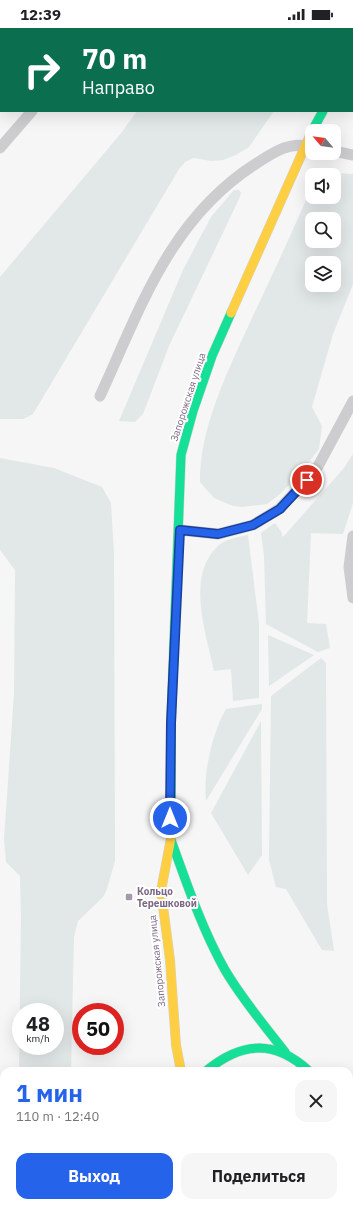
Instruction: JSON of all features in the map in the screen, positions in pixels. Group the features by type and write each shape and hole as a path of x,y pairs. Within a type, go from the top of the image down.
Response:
{"main road":[{"name":"Запорожская улица","path":"316,124 322,112"},
{"name":"Запорожская улица","path":"180,1067 176,1045 170,960 161,890 171,838 171,723 180,530 181,455 193,411 212,356 305,153"},
{"path":"171,838 200,921 220,961 242,996 285,1052 303,1064 311,1067"},
{"path":"211,1067 225,1056 248,1048 260,1048 285,1052"}],"lane":[{"path":"0,148 31,112"},
{"path":"100,396 152,283 174,245 196,216 234,178 283,147 305,146"},
{"path":"341,152 353,155"},
{"path":"180,530 218,534 253,525 280,509 316,470 353,401"},
{"path":"353,538 350,567 353,598"}],"shaded area":[{"path":"136,112 273,112 249,147 236,155 223,160 211,161 194,158 185,162 179,169 33,414 23,419 0,419 0,277 122,132"},
{"path":"341,173 353,174 353,284 333,334 312,407 322,426 319,449 298,476 279,495 267,504 242,507 233,506 214,498 200,482 204,441 225,379 305,202 305,204 341,204"},
{"path":"234,190 239,190 241,193 239,199 169,346 143,414 135,422 119,421 183,270 211,217"},
{"path":"353,454 353,503 343,534 311,533 307,623 326,624 330,648 318,652 266,624 264,556 261,533 275,523 282,533 282,537 285,535 344,468"},
{"path":"0,458 54,468 102,487 111,503 114,554 115,861 107,889 103,897 78,921 74,937 71,1067 19,1067 19,1055 64,1055 64,1003 20,1003 20,876 6,862 4,839 14,694 15,570 0,550"},
{"path":"248,535 259,623 259,698 233,701 231,669 214,671 203,622 200,588 203,572 209,557 219,545 236,537"},
{"path":"268,635 314,655 269,686"},
{"path":"321,658 326,663 327,904 334,951 322,950 286,889 276,887 269,860 271,696"},
{"path":"262,704 262,709 206,801 205,790 207,766 217,730 226,709"},
{"path":"261,721 262,855 248,875 211,813"}],"traffic: fast":[{"path":"316,124 322,112"},
{"path":"171,825 171,723 181,455 193,411 212,356 231,313"},
{"path":"171,840 202,922 225,970 246,1002 285,1052"},
{"path":"211,1067 232,1054 258,1048 270,1049 283,1053 304,1067"}],"traffic: slow":[{"path":"231,313 305,147"},
{"path":"171,825 171,838 161,891 170,960 176,1045 180,1067"}],"place":[{"name":"Кольцо Терешковой","path":"129,897"}],"route":[{"path":"170,818 171,723 180,530 218,534 253,525 280,509 307,480"}]}
